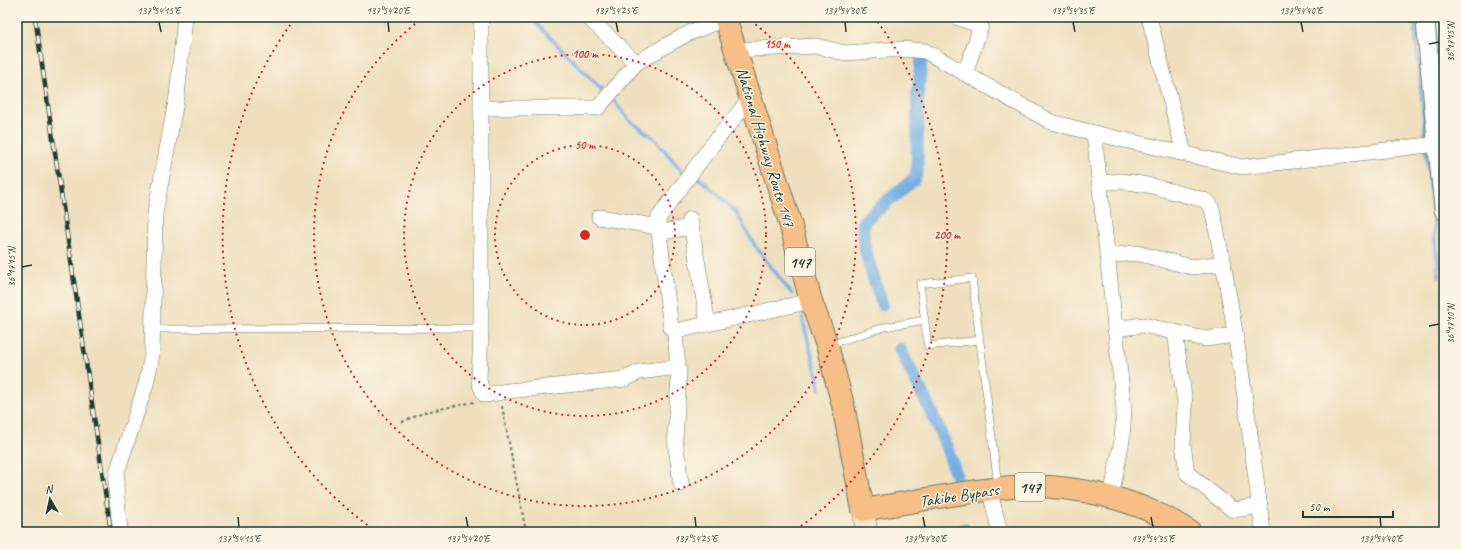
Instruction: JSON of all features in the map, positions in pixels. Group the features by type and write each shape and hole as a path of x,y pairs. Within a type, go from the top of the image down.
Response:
{"highway":[{"name":"National Highway Route 147","path":"726,17 790,223 811,301 826,345 843,405 863,510"},
{"name":"Takibe Bypass","path":"863,510 994,489 1036,487 1059,488 1111,497 1153,513 1190,532"}],"main road":[{"path":"863,510 866,532"}],"street":[{"path":"120,532 116,487 117,472 146,384 152,355 155,213 176,96 185,17"},
{"path":"481,17 480,386 492,394 625,379 639,372 678,367"},
{"path":"588,17 636,64"},
{"path":"481,108 598,108 636,64 671,42 726,17"},
{"path":"956,17 984,22 965,74"},
{"path":"1149,17 1184,153"},
{"path":"1426,17 1436,144 1444,211"},
{"path":"736,50 816,46 845,53 914,49 925,51 1051,122 1094,134 1242,167 1436,144"},
{"path":"752,102 745,105 712,145 659,217 658,221 671,328 676,331 811,301"},
{"path":"1094,134 1124,410 1122,440 1111,497"},
{"path":"1099,183 1121,181 1141,184 1204,200 1209,203 1212,209 1224,263 1263,532"},
{"path":"599,217 653,226 663,232 690,223 708,324"},
{"path":"1107,256 1136,254 1192,266 1224,263"},
{"path":"1115,328 1143,325 1205,338 1235,335"},
{"path":"676,331 675,336 679,383 674,440 681,484"},
{"path":"1175,332 1185,403 1183,444 1187,473 1233,510 1260,506"},
{"path":"994,489 1000,532"}],"lane":[{"path":"980,340 928,346 920,284 972,278 980,340 994,489"},
{"path":"826,345 885,327 925,320"},
{"path":"152,329 481,328"}],"path":[{"path":"402,422 425,412 469,404 492,394 526,532"}],"waterway":[{"path":"530,17 602,90"},
{"path":"1414,17 1426,142"},
{"path":"882,304 865,250 863,239 864,221 914,179 917,172 918,93 921,61"},
{"path":"614,101 629,120 655,139 685,175"},
{"path":"1426,148 1439,277"},
{"path":"694,176 709,186 736,212 755,246 792,294"},
{"path":"802,317 819,383 819,389"},
{"path":"900,349 938,427 956,475"}],"railway":[{"path":"35,17 111,532"}]}
